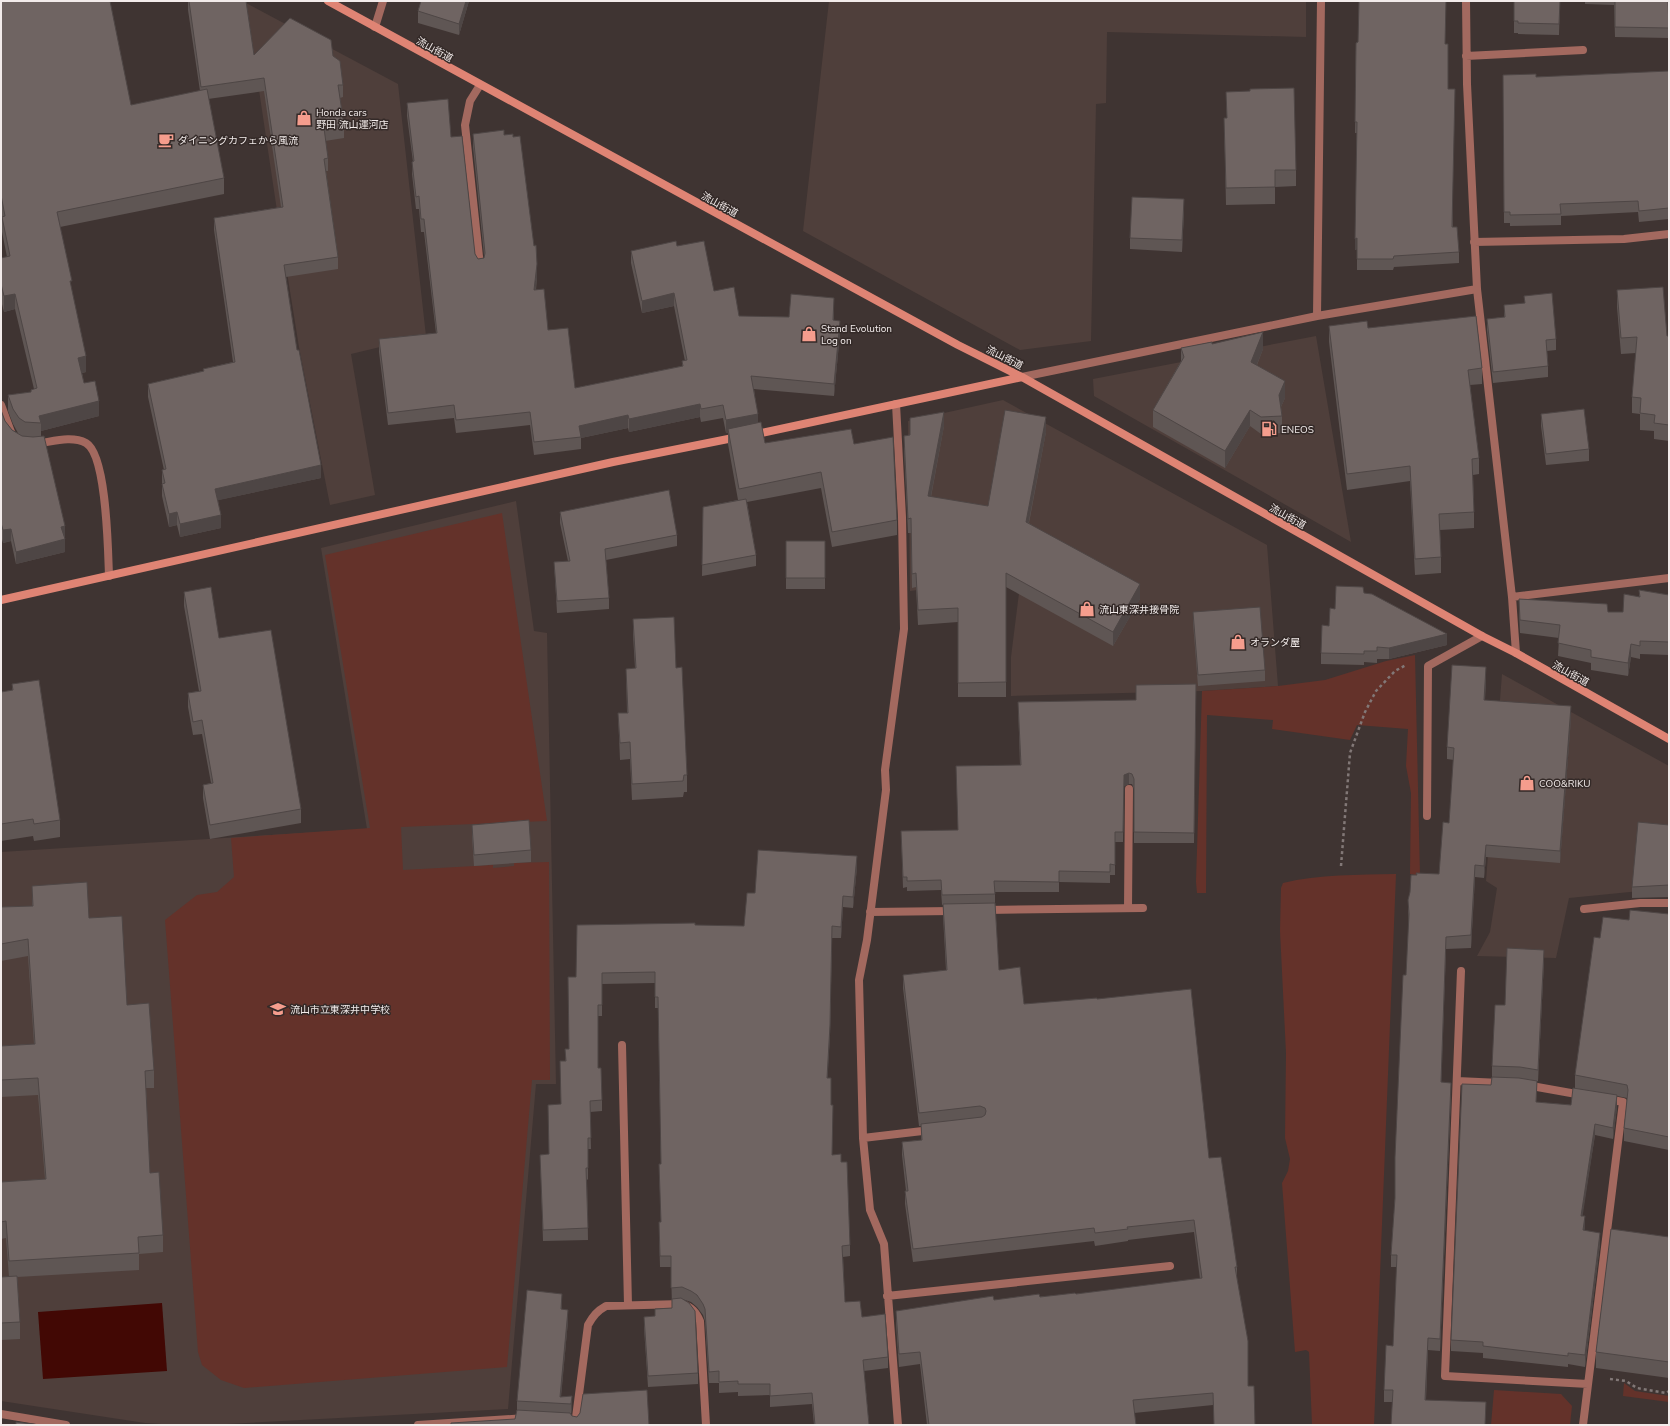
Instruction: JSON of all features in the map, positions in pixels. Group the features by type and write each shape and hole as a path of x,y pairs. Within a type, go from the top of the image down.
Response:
{"street":[{"name":"流山街道","path":"328,1 958,345 1022,377 1482,636 1516,653 1669,739"},
{"path":"375,28 383,1"},
{"path":"1317,316 1321,1"},
{"path":"1466,1 1466,56 1477,289 1512,597 1516,653"},
{"path":"1466,56 1583,50"},
{"path":"480,85 470,101 465,125 480,266"},
{"path":"1474,242 1624,239 1669,234"},
{"path":"1,600 613,462 1317,316 1477,289"},
{"path":"1,404 8,427 14,438"},
{"path":"896,404 902,516 904,629 885,770 886,790 867,940 858,980 863,1138 870,1210 884,1244 898,1425"},
{"path":"29,444 34,445 71,439 91,446 95,454 106,502 109,576"},
{"path":"1512,597 1669,578"},
{"path":"1427,816 1428,666 1482,636"},
{"path":"1128,908 1129,789"},
{"path":"1584,909 1640,903 1669,904"},
{"path":"978,910 1143,908"},
{"path":"870,912 962,911"},
{"path":"1461,971 1445,1376 1588,1380"},
{"path":"622,1045 628,1305"},
{"path":"1457,1080 1516,1084 1623,1102 1583,1425"},
{"path":"863,1138 942,1128"},
{"path":"887,1296 1170,1266"},
{"path":"572,1422 588,1325 592,1316 598,1310 606,1306 682,1304 689,1306 696,1313 700,1321 706,1425"},
{"path":"1,1414 66,1425"},
{"path":"418,1425 517,1418 531,1419"}],"path":[{"path":"1342,866 1350,753 1366,712 1376,691 1395,671 1405,665 1428,666"},
{"path":"1588,1380 1626,1381 1637,1388 1666,1393 1669,1391"}],"shaded area":[{"path":"829,1 1306,1 1306,37 1107,32 1106,103 1096,104 1091,341 1020,350 803,231"},
{"path":"246,3 398,84 426,336 351,354 375,495 330,505 299,347"},
{"path":"1316,336 1351,542 1094,396 1093,379"},
{"path":"1003,400 1267,545 1278,686 1202,691 1011,696 1011,657 1021,577 910,591 908,421"},
{"name":"流山市立東深井中学校","path":"516,501 534,631 547,633 556,1084 536,1084 508,1409 208,1425 177,1425 145,1423 1,1401 1,852 367,829 321,548"},
{"name":"流山市立東深井中学校","path":"502,513 547,821 401,827 403,870 493,865 493,868 514,866 514,863 549,862 550,1080 532,1080 507,1367 244,1388 221,1380 202,1365 198,1352 165,920 197,895 217,892 234,877 231,838 370,828 325,555"},
{"path":"1415,655 1420,876 1410,874 1411,793 1406,766 1408,729 1357,725 1350,740 1272,729 1273,720 1207,715 1206,893 1197,893 1196,882 1202,691 1278,686 1325,680 1386,661"},
{"path":"1502,674 1669,766 1669,891 1640,891 1569,898 1556,958 1477,956 1490,932 1497,888 1486,881"},
{"path":"1396,874 1374,1425 1312,1425 1309,1352 1306,1350 1295,1352 1282,1183 1288,1171 1290,1159 1285,1138 1286,1053 1280,931 1281,888 1283,883 1311,878"},
{"path":"162,1303 167,1371 43,1379 38,1312"},
{"path":"1624,1383 1635,1391 1669,1396 1669,1402 1623,1396"},
{"path":"1494,1390 1561,1394 1572,1406 1570,1425 1491,1425"}],"building":[{"path":"1,1 110,1 131,105 207,89 224,178 57,212 86,356 78,358 84,383 95,381 99,401 39,416 41,423 25,422 19,418 13,409 8,395 31,392 31,390 37,388 15,294 4,296 1,284 1,258 10,256 2,217 5,216 1,195"},
{"path":"189,1 246,1 254,55 290,18 331,40 333,56 340,61 343,85 338,85 344,125 324,128 328,158 324,159 338,257 284,265 297,350 299,350 321,465 215,489 221,515 180,524 177,512 169,514 162,484 165,483 162,470 166,469 148,384 235,362 214,218 283,207 264,78 201,87"},
{"path":"421,1 466,1 459,24 418,11"},
{"path":"1359,1 1446,1 1445,44 1448,44 1448,89 1455,89 1452,227 1457,227 1459,252 1394,256 1393,259 1357,259 1357,238 1355,239 1357,122 1355,122 1356,43 1358,42"},
{"path":"1514,1 1560,1 1559,24 1518,23 1518,21 1514,21"},
{"path":"1615,1 1668,1 1669,28 1615,27"},
{"path":"1669,71 1669,208 1639,211 1638,201 1560,204 1561,214 1510,215 1510,212 1504,212 1503,75 1536,74 1536,77"},
{"path":"1294,88 1296,170 1275,170 1275,187 1226,188 1224,118 1227,118 1226,92 1250,91 1250,89"},
{"path":"448,99 451,137 462,136 475,254 478,259 484,258 485,253 473,134 504,130 504,135 513,134 513,137 520,136 534,246 536,245 537,264 534,290 544,289 548,330 568,328 575,388 683,366 682,361 687,360 674,293 642,301 631,251 676,241 677,246 704,241 714,291 734,287 739,316 789,317 791,294 834,298 833,320 840,321 834,384 751,376 758,414 726,420 723,405 701,409 700,404 629,419 628,415 579,426 581,437 534,442 530,412 456,420 454,405 388,413 379,339 437,333 424,219 421,219 419,196 416,197 412,162 414,161 407,103"},
{"path":"1132,197 1184,199 1182,240 1130,238"},
{"path":"1663,287 1667,336 1669,336 1669,425 1654,423 1655,415 1640,413 1641,398 1632,397 1637,337 1621,338 1617,290"},
{"path":"1552,293 1556,339 1546,340 1548,366 1493,372 1487,319 1505,317 1504,305 1525,303 1524,296"},
{"path":"1476,316 1482,368 1468,370 1479,458 1472,459 1474,512 1439,514 1441,557 1415,559 1410,466 1347,474 1329,326 1367,321 1368,328"},
{"path":"1263,332 1251,362 1285,381 1279,395 1282,416 1261,417 1250,410 1225,451 1153,410 1184,357 1181,348 1212,342 1212,344"},
{"path":"1584,409 1589,449 1546,454 1541,414"},
{"path":"1,410 5,421 12,430 22,436 44,436 65,526 61,527 65,539 16,552 11,529 3,530 1,523"},
{"path":"1005,410 1046,417 1026,522 1140,584 1113,632 1006,573 1006,682 958,683 958,608 918,610 916,573 912,574 911,518 908,519 904,436 910,435 910,418 944,412 928,496 988,506"},
{"path":"761,422 765,443 851,429 854,444 893,437 897,520 832,532 821,472 739,489 728,429"},
{"path":"669,490 677,535 605,549 609,598 557,601 554,562 570,561 560,512"},
{"path":"746,499 756,555 702,565 703,507"},
{"path":"786,541 825,541 825,578 786,578"},
{"path":"1336,586 1363,587 1364,593 1372,594 1447,634 1389,648 1377,647 1377,651 1364,651 1364,654 1321,653 1322,625 1329,626 1330,608 1335,609"},
{"path":"211,587 219,638 271,630 301,809 210,825 203,785 213,783 202,720 193,722 188,693 201,691 184,592"},
{"path":"1639,590 1669,595 1669,642 1640,641 1640,646 1631,644 1628,663 1591,657 1591,650 1558,643 1560,625 1520,620 1519,599 1607,604 1608,612 1623,612 1624,594 1640,597"},
{"path":"1260,607 1265,670 1198,675 1193,612"},
{"path":"674,617 676,668 682,667 687,775 684,775 683,781 632,784 630,742 620,743 618,713 628,713 626,669 636,668 633,619"},
{"path":"1452,665 1486,667 1484,700 1571,706 1560,851 1486,845 1484,866 1475,865 1471,935 1446,937 1441,1082 1451,1083 1440,1339 1428,1338 1425,1400 1486,1402 1485,1425 1391,1425 1393,1390 1384,1390 1386,1345 1393,1346 1397,1255 1391,1255 1395,1198 1395,1157 1403,975 1406,975 1409,914 1408,900 1411,875 1417,875 1416,873 1439,874 1443,822 1449,823 1454,748 1447,747"},
{"path":"39,680 60,820 34,824 33,819 1,824 1,692 13,690 12,684"},
{"path":"1196,684 1194,833 1134,832 1134,779 1132,774 1129,773 1124,775 1123,832 1115,832 1115,865 1110,864 1110,872 1059,871 1059,882 994,881 995,894 942,895 941,880 907,881 907,877 903,877 901,831 958,830 956,766 1021,765 1018,702 1136,700 1136,685"},
{"path":"529,820 531,850 474,855 472,825"},
{"path":"1638,822 1669,825 1669,885 1632,887"},
{"path":"758,850 857,856 853,897 843,896 841,927 832,926 830,1025 827,1078 831,1078 831,1105 833,1105 832,1155 841,1154 841,1162 847,1162 850,1245 842,1246 845,1302 860,1301 862,1317 885,1314 888,1357 863,1360 869,1425 815,1425 812,1393 770,1396 770,1384 738,1384 738,1381 719,1382 719,1371 709,1372 705,1309 703,1304 697,1295 691,1291 682,1287 671,1288 671,1256 660,1256 659,1222 661,1222 659,1164 661,1164 658,997 655,997 655,972 602,973 602,1005 598,1005 598,1068 601,1068 602,1100 590,1101 591,1138 588,1138 588,1168 586,1168 588,1228 543,1230 540,1155 549,1154 548,1105 561,1104 560,1061 566,1061 565,1049 569,1049 568,977 576,977 577,925 695,923 695,925 744,926 747,893 755,893"},
{"path":"87,882 89,918 122,916 127,1005 149,1003 154,1070 145,1071 150,1173 159,1172 163,1235 138,1237 139,1253 9,1261 6,1221 1,1222 1,1182 46,1179 38,1078 1,1080 1,1046 35,1044 28,939 1,944 1,907 33,906 32,886"},
{"path":"995,903 999,970 1020,967 1024,1004 1097,999 1191,989 1209,1158 1221,1157 1237,1267 1235,1267 1248,1341 1248,1386 1254,1386 1255,1425 1214,1425 1213,1393 1133,1400 1136,1425 929,1425 920,1352 899,1354 896,1311 993,1296 994,1300 1039,1294 1040,1297 1076,1294 1202,1278 1194,1220 1127,1227 1128,1229 1095,1233 1094,1228 913,1249 905,1191 908,1191 902,1142 922,1140 921,1124 982,1117 985,1115 986,1111 985,1108 980,1106 919,1113 903,975 947,970 943,904"},
{"path":"1630,910 1669,914 1669,1137 1624,1128 1628,1090 1627,1085 1575,1075 1594,937 1600,938 1603,917 1629,920"},
{"path":"1507,948 1544,950 1538,1070 1520,1067 1492,1066 1495,1005 1505,1005"},
{"path":"1492,1077 1519,1078 1537,1081 1536,1102 1571,1105 1573,1088 1617,1095 1613,1128 1595,1124 1581,1216 1585,1216 1583,1230 1600,1233 1585,1355 1568,1353 1568,1356 1483,1346 1483,1342 1451,1340 1462,1084 1491,1085"},
{"path":"1611,1229 1669,1237 1669,1362 1596,1352"},
{"path":"17,1276 20,1322 1,1323 1,1277"},
{"path":"527,1290 562,1294 561,1309 568,1310 560,1397 572,1396 571,1404 517,1401"},
{"path":"681,1298 689,1303 695,1311 698,1373 648,1376 644,1317 655,1316 655,1309 672,1308 672,1299"},
{"path":"647,1390 649,1425 451,1425 451,1423 515,1419 517,1410 570,1413 572,1416 577,1417 580,1413 583,1394"},
{"path":"16,1422 40,1425 16,1425"}],"place":[{"name":"Honda cars 野田 流山運河店","path":"304,118"},
{"name":"ダイニングカフェから風流","path":"166,140"},
{"name":"Stand Evolution Log on","path":"809,334"},
{"name":"ENEOS","path":"1269,429"},
{"name":"流山東深井接骨院","path":"1087,609"},
{"name":"オランダ屋","path":"1238,642"},
{"name":"COO&RIKU","path":"1527,783"},
{"name":"流山市立東深井中学校","path":"278,1009"}]}
